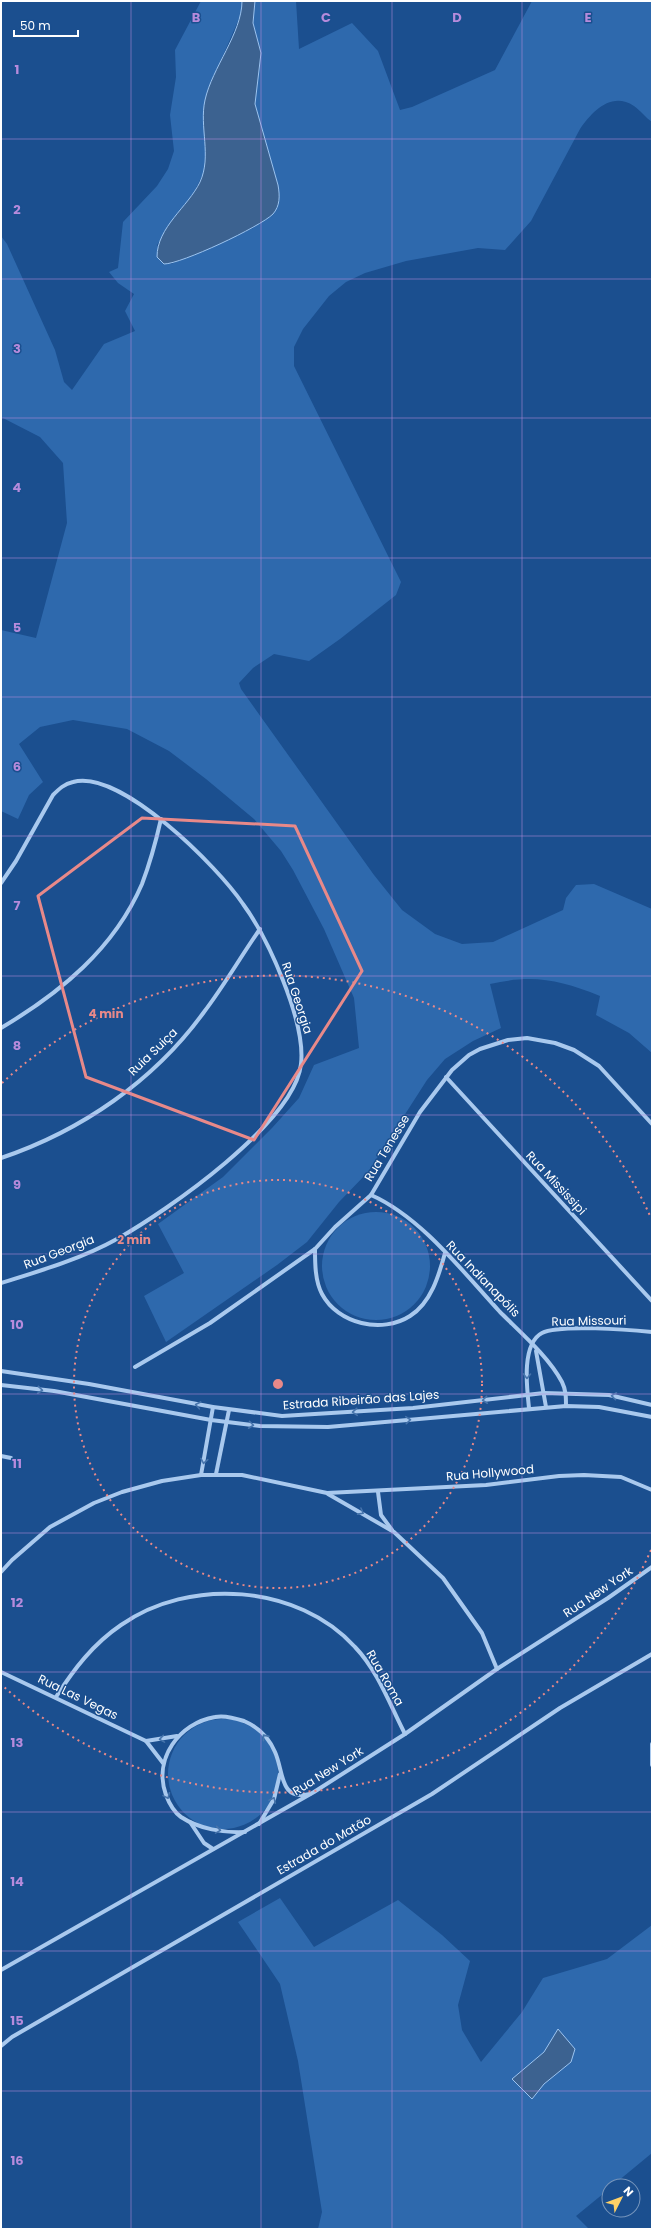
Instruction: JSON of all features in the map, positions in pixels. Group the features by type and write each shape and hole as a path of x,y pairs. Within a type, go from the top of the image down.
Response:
{"street":[{"name":"Rua Georgia","path":"1,883 16,861 53,795 62,787 74,782 103,785 126,796 161,819 220,875 243,903 260,929 281,977 301,1043 301,1064 296,1082 289,1097 268,1123 216,1172 117,1239 76,1258 1,1283"},
{"path":"1,1028 48,999 89,963 128,910 142,884 153,851 161,819"},
{"name":"Ruia Suiça","path":"1,1158 36,1146 68,1130 93,1115 154,1069 204,1013 260,929"},
{"name":"Rua Tenesse","path":"135,1367 210,1323 315,1249 335,1227 371,1195 420,1112 446,1077 469,1055 490,1044 527,1038 555,1043 574,1050 599,1066 652,1124"},
{"name":"Rua Mississipi","path":"446,1077 652,1301"},
{"name":"Rua Indianapólis","path":"371,1195 400,1211 445,1253 533,1345 555,1371 566,1393"},
{"path":"315,1249 315,1266 321,1294 329,1304 342,1316 360,1323 378,1326 397,1322 411,1316 423,1304 435,1284 445,1253"},
{"name":"Rua Missouri","path":"533,1345 542,1333 556,1330 607,1329 652,1332"},
{"path":"529,1408 527,1360 533,1345"},
{"path":"536,1350 546,1407"},
{"name":"Estrada Ribeirão das Lajes","path":"1,1371 89,1384 229,1410 282,1416 413,1408 544,1393 609,1396 652,1406"},
{"name":"Estrada Ribeirão das Lajes","path":"1,1385 54,1391 211,1420 260,1426 328,1427 529,1408 566,1406 599,1406 652,1417"},
{"path":"566,1393 566,1406"},
{"path":"201,1475 213,1407"},
{"path":"216,1474 228,1422 229,1410"},
{"path":"1,1456 11,1458"},
{"name":"Rua Hollywood","path":"1,1572 16,1556 50,1527 94,1503 122,1492 162,1481 201,1475 242,1475 327,1493 378,1492 486,1485 584,1475 621,1477 652,1490"},
{"path":"378,1492 381,1515 394,1532"},
{"name":"Rua Hollywood","path":"327,1493 394,1532 443,1578 482,1633 497,1669"},
{"name":"Rua New York","path":"1,1970 213,1849 247,1832 314,1792 404,1734 497,1669 608,1598 652,1567"},
{"name":"Rua Roma","path":"56,1697 70,1675 95,1646 121,1625 148,1609 174,1601 211,1594 245,1595 270,1599 298,1608 321,1620 355,1647 380,1684 404,1734"},
{"name":"Estrada do Matão","path":"1,2046 12,2037 425,1798 560,1708 652,1654"},
{"name":"Rua Las Vegas","path":"1,1672 146,1741 163,1763"},
{"path":"146,1741 177,1736 198,1721 216,1716 235,1717 254,1725 265,1736 276,1752 280,1772 284,1784 289,1791 301,1796 314,1792"},
{"path":"177,1736 163,1763 163,1785 168,1798 181,1817 190,1822 222,1831 247,1832"},
{"path":"652,1744 652,1765"},
{"path":"258,1825 274,1798 280,1772"},
{"path":"190,1822 204,1843 213,1849"}],"highlighted area":[{"path":"142,818 295,826 362,971 254,1140 86,1077 38,896"}],"shaded area":[{"path":"201,1 242,1 242,12 207,92 204,113 206,140 204,172 194,192 157,245 171,264 253,228 273,214 278,206 278,185 255,104 261,53 253,23 255,1 296,1 299,49 352,23 378,51 400,110 412,107 495,70 532,1 652,1 652,122 634,106 626,102 610,102 596,110 580,129 531,221 505,250 478,248 406,261 365,273 346,282 329,296 303,329 294,347 294,366 401,582 396,595 340,639 309,661 274,654 253,668 239,683 241,689 374,875 402,910 435,934 462,944 493,942 563,910 566,898 576,885 594,884 652,909 652,1053 629,1033 596,1015 600,996 572,986 546,980 520,979 490,984 501,1028 473,1041 445,1059 427,1080 368,1172 339,1202 307,1242 277,1265 166,1342 144,1296 184,1273 158,1224 223,1177 272,1128 299,1098 314,1065 359,1048 354,998 324,929 293,870 281,851 254,819 206,779 169,751 127,729 73,720 40,727 19,744 43,782 29,795 18,819 1,811 1,630 36,638 67,523 63,463 40,437 1,417 1,236 7,244 55,350 64,382 72,390 104,344 135,331 125,311 134,294 118,283 109,272 118,268 123,222 157,186 168,169 174,151 170,115 176,77 175,50"},
{"path":"242,1 255,1 253,23 261,53 255,104 278,185 278,204 273,214 237,236 203,252 164,264 157,257 158,246 162,236 167,227 195,191 203,172 205,162 203,121 205,100 237,25 241,13"},
{"path":"376,1212 397,1216 414,1228 426,1245 430,1266 426,1287 414,1304 397,1316 376,1320 355,1316 338,1304 326,1287 322,1266 326,1245 338,1228 355,1216"},
{"path":"223,1719 244,1723 262,1735 274,1753 278,1774 274,1795 262,1813 244,1825 223,1829 202,1825 184,1813 172,1795 168,1774 172,1753 184,1735 202,1723"},
{"path":"280,1898 314,1947 398,1900 442,1935 470,1961 458,2005 462,2030 481,2062 522,2012 543,1978 607,1959 652,1925 652,2153 622,2178 601,2178 601,2196 576,2216 589,2229 318,2229 322,2212 298,2061 280,1984 238,1922"},
{"path":"558,2029 575,2049 571,2062 544,2084 532,2099 512,2079 544,2052"}]}
